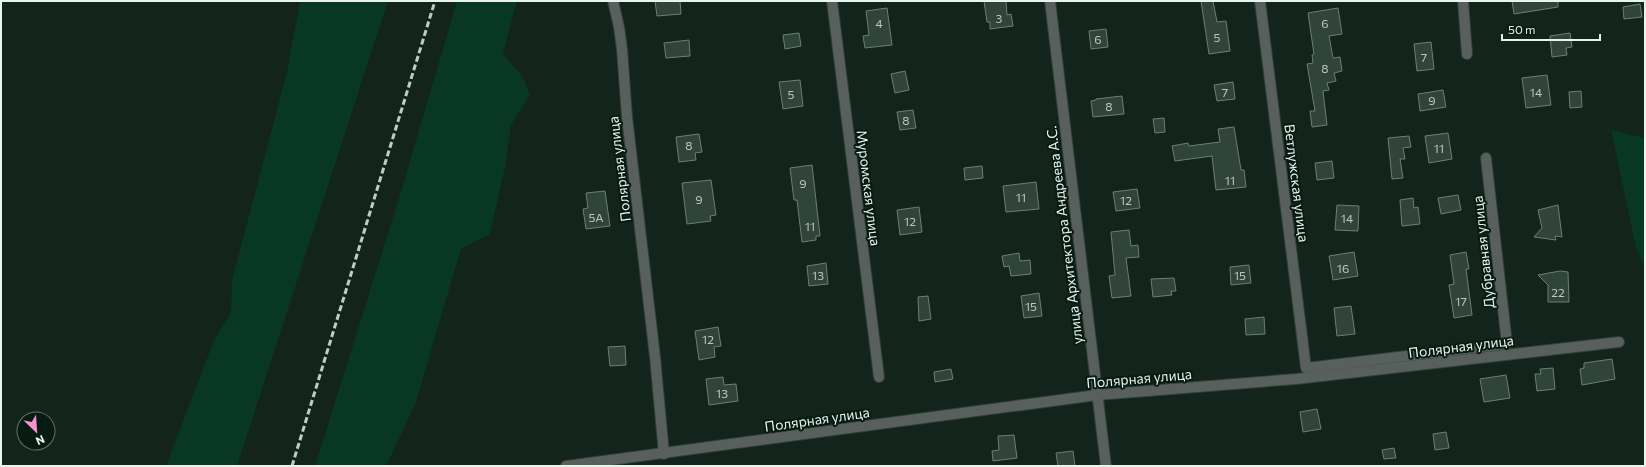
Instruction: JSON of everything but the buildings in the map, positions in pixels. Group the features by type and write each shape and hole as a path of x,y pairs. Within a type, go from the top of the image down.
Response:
{"street":[{"name":"Полярная улица","path":"613,1 622,49 627,117 655,357 664,454"},
{"name":"Муромская улица","path":"832,1 879,378"},
{"name":"улица Архитектора Андреева А.С.","path":"1050,1 1106,466"},
{"name":"Ветлужская улица","path":"1260,1 1306,368"},
{"path":"1463,1 1467,54"},
{"name":"Дубравная улица","path":"1486,158 1507,344"},
{"name":"Полярная улица","path":"566,466 1097,395 1296,379 1619,342"},
{"name":"Полярная улица","path":"1306,368 1507,344"}],"green space":[{"path":"300,1 388,1 237,466 166,466 214,340 231,312 232,280 287,72"},
{"path":"457,1 517,1 503,53 524,79 530,95 511,125 505,167 490,234 461,249 415,405 386,466 315,466 400,195"},
{"path":"1611,130 1645,138 1645,269 1636,248"}],"railway":[{"path":"292,466 435,1"}]}
